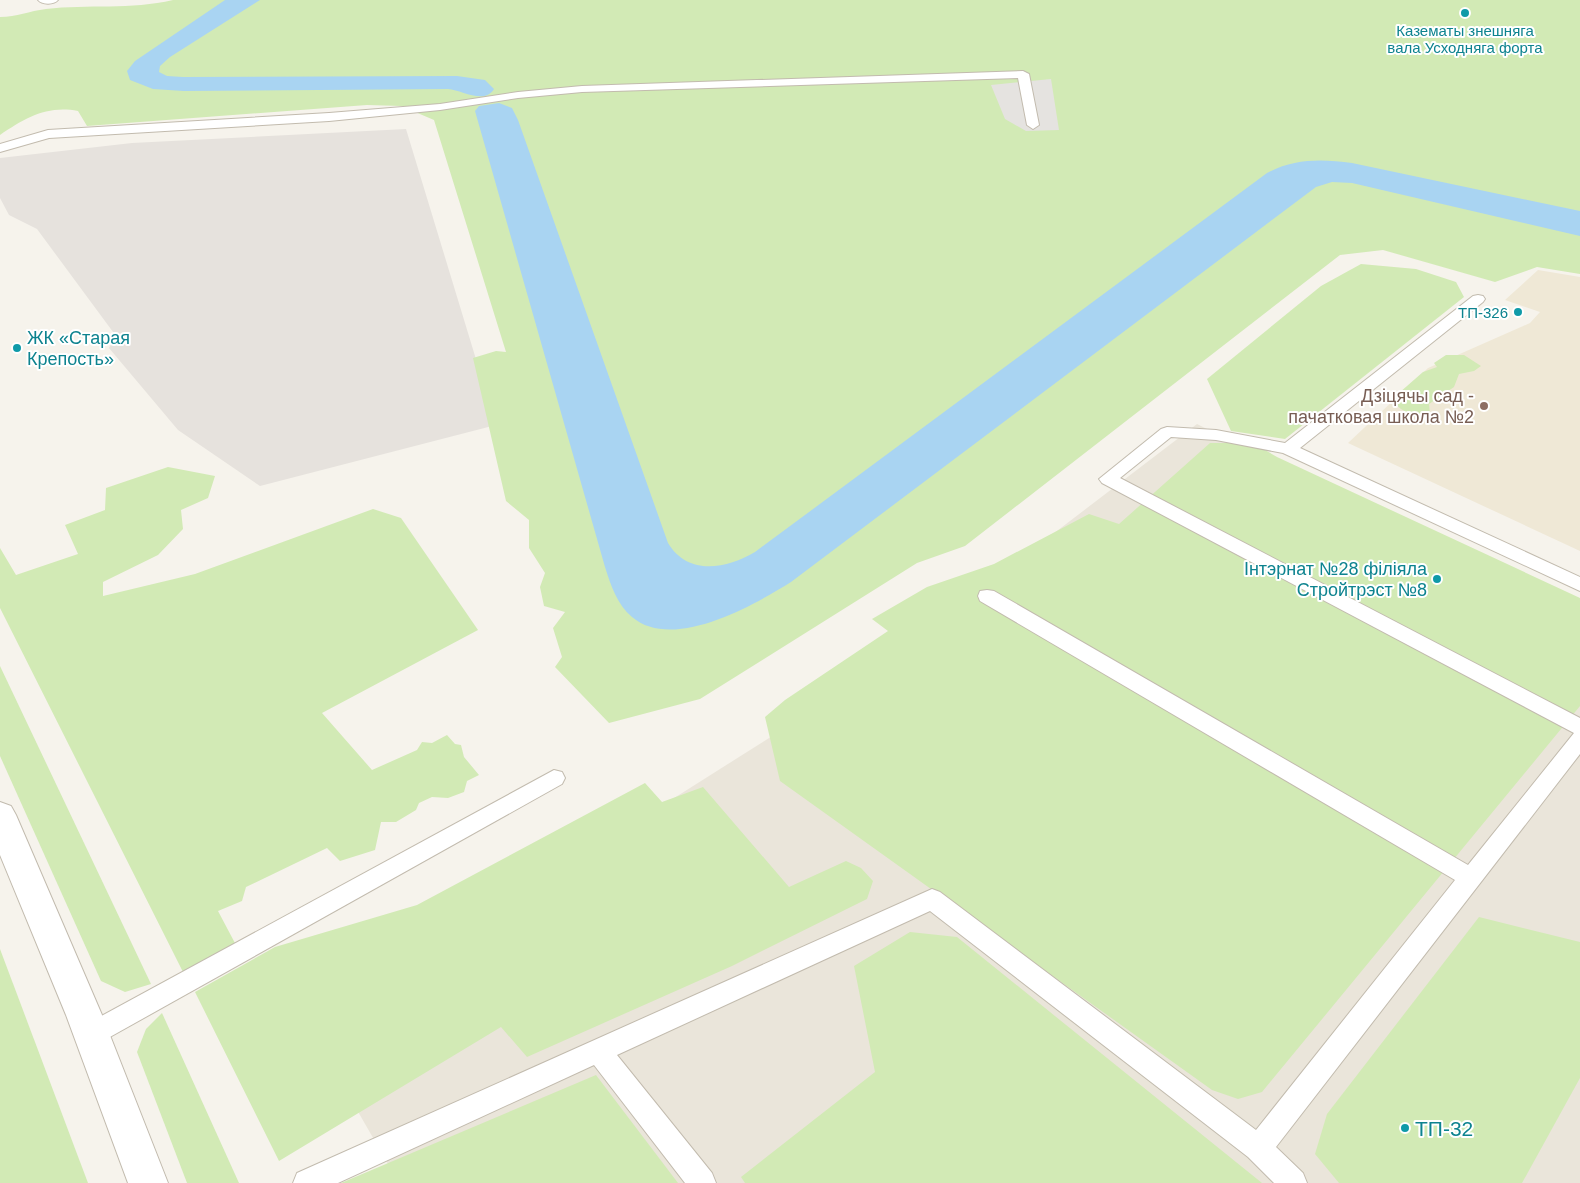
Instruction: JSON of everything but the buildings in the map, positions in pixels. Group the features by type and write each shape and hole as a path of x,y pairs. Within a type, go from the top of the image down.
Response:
{"street":[{"path":"0,815 92,1034 148,1183"}],"lane":[{"path":"43,0 54,0"},
{"path":"0,148 48,134 329,117 440,107 518,95 582,89 1023,74 1033,125"},
{"path":"1288,449 1478,299"},
{"path":"1580,585 1288,449 1216,436 1167,432 1108,479 1580,727"},
{"path":"987,596 1471,878"},
{"path":"1258,1148 1580,739"},
{"path":"92,1034 554,778"},
{"path":"307,1183 932,899 1258,1148 1293,1183"},
{"path":"598,1050 702,1183"}],"shaded area":[{"path":"1051,79 1059,130 1026,131 1005,119 991,85"},
{"path":"406,129 496,425 260,486 178,430 109,348 116,336 37,229 9,215 0,198 0,158 132,143"},
{"name":"Дзіцячы сад - пачатковая школа №2","path":"1538,270 1580,277 1580,551 1348,443 1428,368 1530,323 1540,312 1505,300"},
{"path":"1197,424 1580,617 1580,1183 399,1183 303,1016 641,819 867,676"}],"green space":[{"path":"173,0 1580,0 1580,274 1537,267 1495,282 1383,250 1340,255 965,546 917,563 700,699 609,723 555,667 562,657 553,628 565,612 544,606 540,587 545,573 529,548 529,520 506,501 473,358 496,351 506,352 434,120 401,106 367,105 87,126 78,111 56,110 46,111 27,118 0,135 0,17 46,9 141,5"},
{"path":"1361,264 1416,269 1456,282 1464,297 1285,439 1231,431 1207,379 1321,286"},
{"path":"1446,355 1464,355 1481,366 1474,371 1459,374 1454,387 1429,404 1430,414 1417,418 1401,409 1391,400 1423,372 1437,367 1434,363"},
{"path":"1210,443 1253,443 1277,457 1580,598 1580,706 1262,1092 1238,1099 1212,1090 780,781 765,717 785,700 888,631 872,619 927,587 994,564 1089,514 1119,524"},
{"path":"168,467 215,476 208,498 181,510 183,529 158,555 103,582 103,596 195,574 373,509 401,518 478,630 322,713 372,770 417,750 422,742 432,743 447,735 455,744 461,745 464,757 479,775 467,781 464,792 448,798 432,797 419,803 416,810 396,822 381,822 375,850 340,861 327,848 246,887 242,901 218,911 236,945 183,972 0,608 0,548 16,575 78,554 65,525 105,510 106,488"},
{"path":"0,666 151,984 125,992 101,981 0,756"},
{"path":"645,783 662,802 703,787 789,887 846,861 861,868 873,881 867,899 732,966 527,1057 501,1027 279,1161 195,992 275,947 417,905"},
{"path":"1479,917 1580,942 1580,1078 1522,1183 1339,1183 1315,1154 1327,1114"},
{"path":"910,932 957,937 1262,1183 745,1183 741,1177 875,1072 854,966"},
{"path":"0,949 88,1183 0,1183"},
{"path":"162,1013 239,1183 187,1183 137,1052 146,1029"},
{"path":"596,1075 678,1183 341,1183"}],"water":[{"path":"225,0 260,0 170,57 160,66 159,72 167,76 183,77 457,76 485,80 494,89 485,96 448,89 184,91 153,89 130,80 127,71 135,61"},
{"path":"499,103 512,108 518,120 668,543 676,554 686,561 697,565 720,565 744,558 755,552 1267,173 1277,168 1309,161 1352,163 1580,211 1580,236 1352,183 1332,182 1316,187 791,582 756,602 713,621 669,630 649,626 632,617 618,600 607,574 475,111 479,106"}],"place":[{"name":"Казематы знешняга вала Усходняга форта","path":"1465,13"},
{"name":"ТП-326","path":"1518,312"},
{"name":"ЖК «Старая Крепость»","path":"17,348"},
{"name":"Дзіцячы сад - пачатковая школа №2","path":"1484,406"},
{"name":"Інтэрнат №28 фiлiяла Стройтрэст №8","path":"1437,579"},
{"name":"ТП-32","path":"1405,1128"}]}
